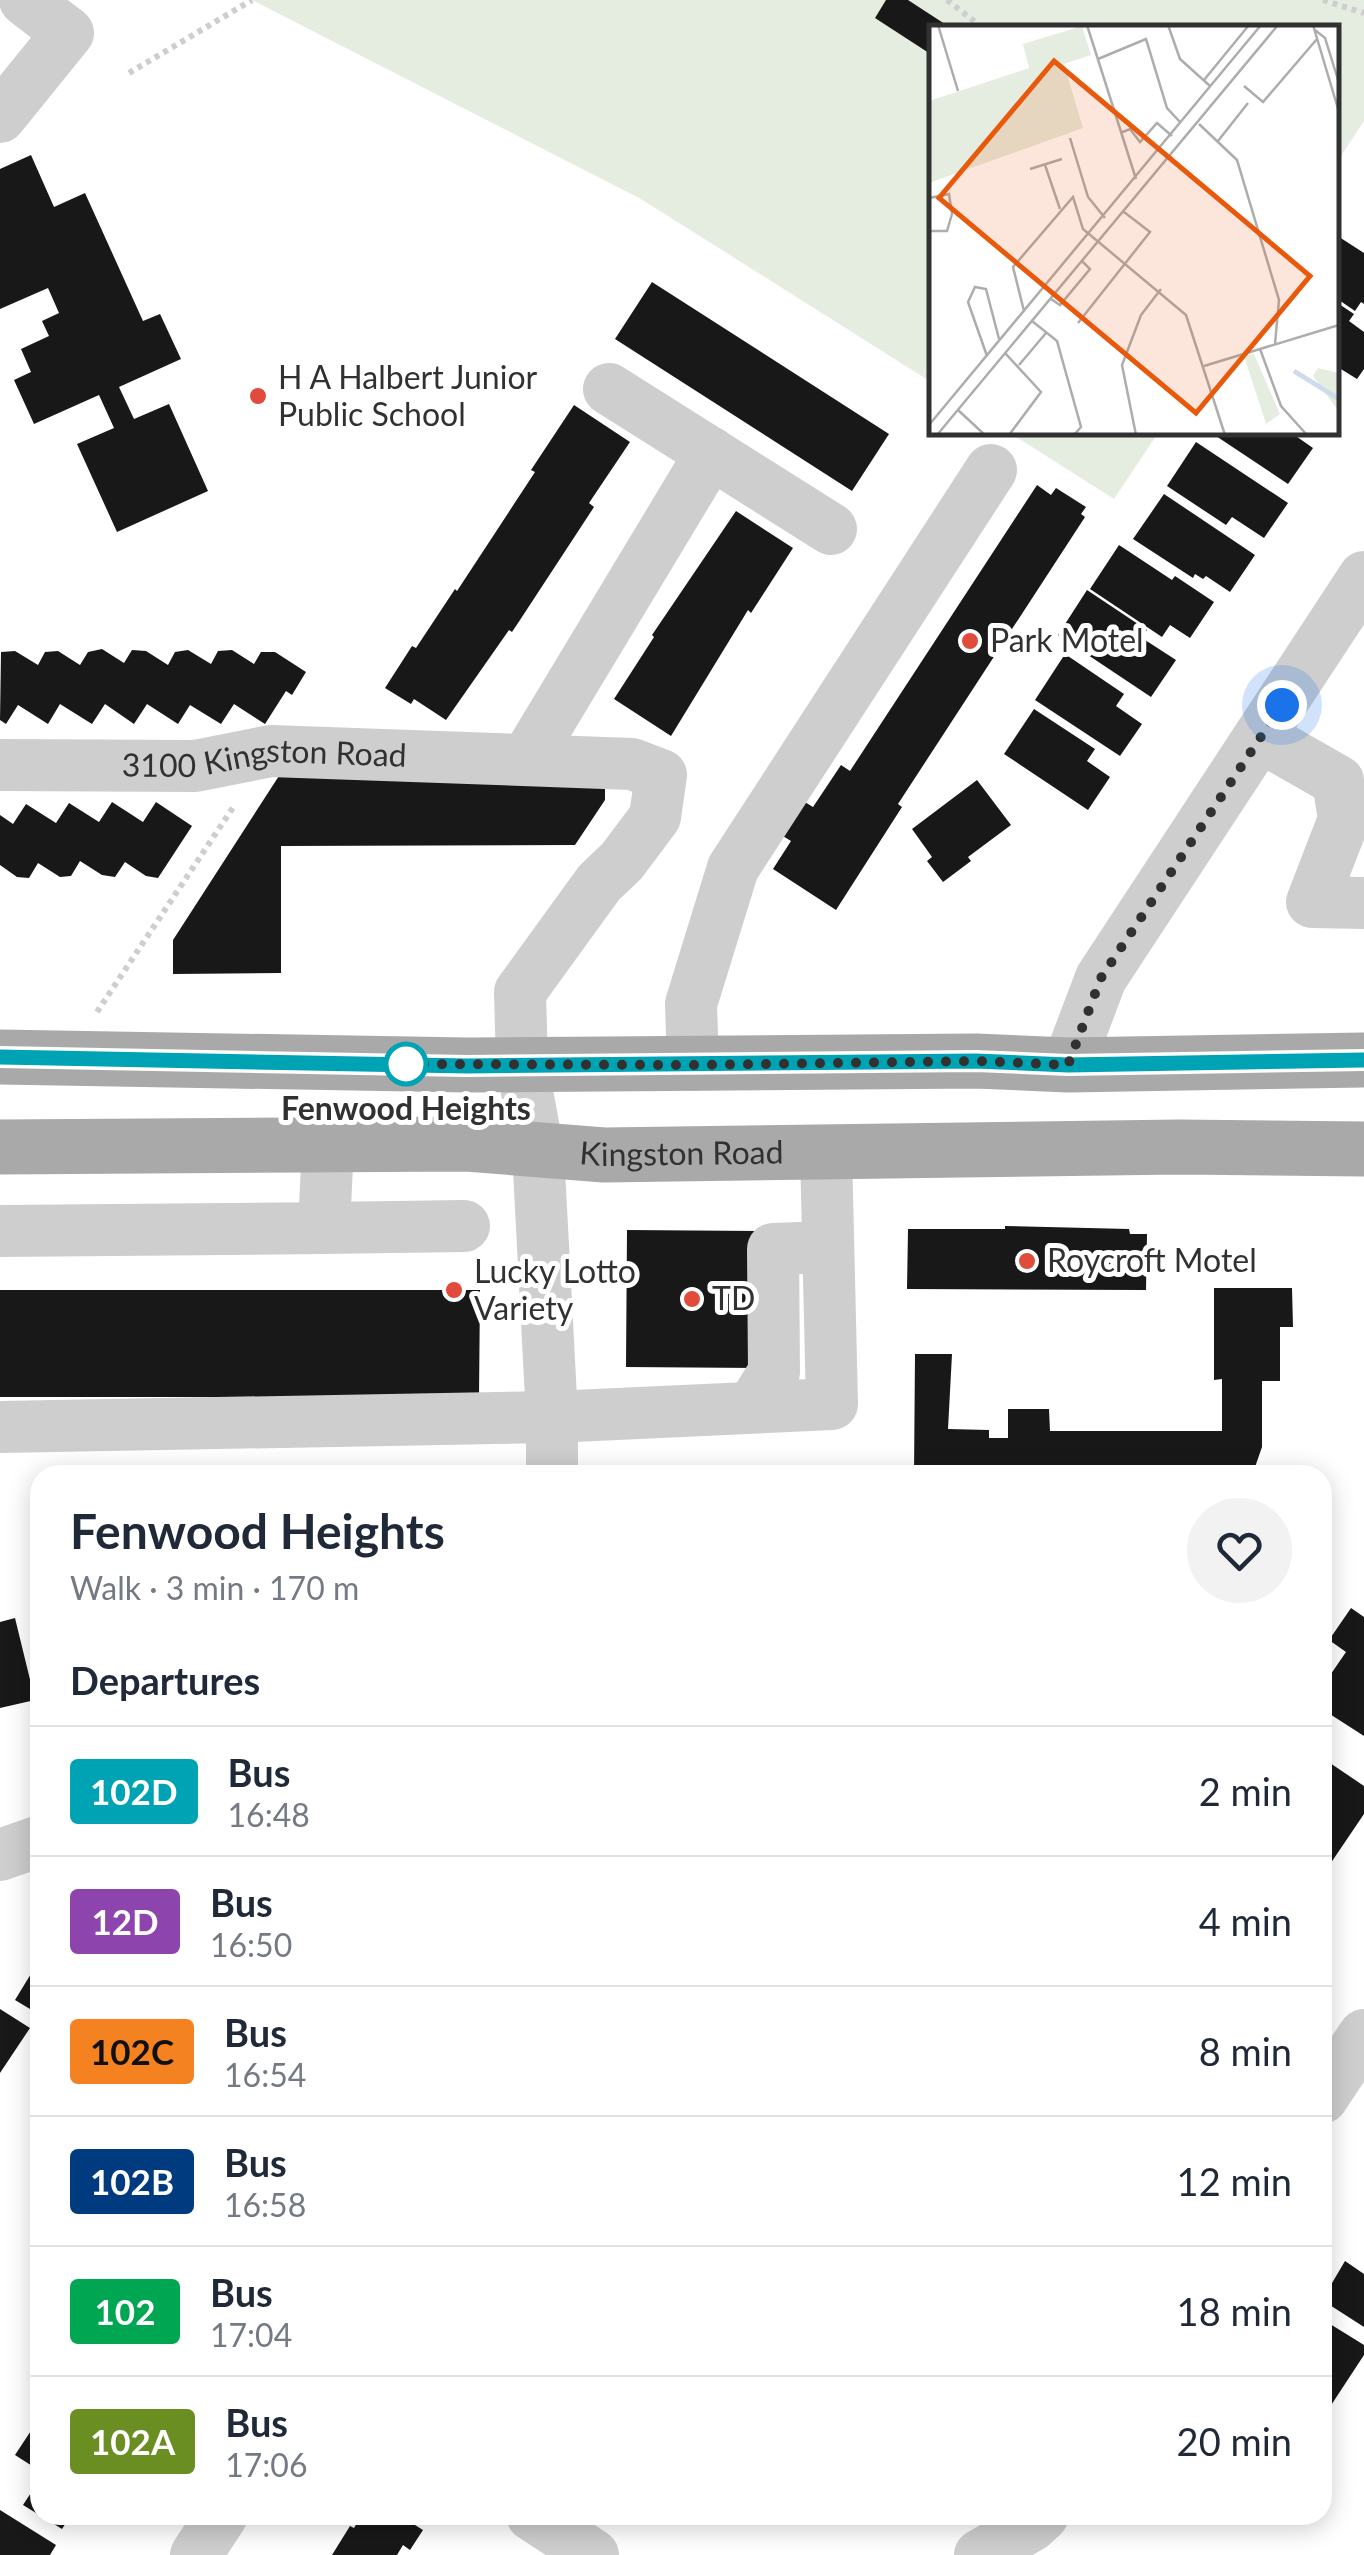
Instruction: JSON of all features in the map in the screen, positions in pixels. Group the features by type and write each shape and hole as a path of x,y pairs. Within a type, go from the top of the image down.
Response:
{"main road":[{"path":"0,1057 522,1065 976,1061 1068,1065 1364,1060"},
{"name":"Kingston Road","path":"0,1147 467,1144 604,1155 1179,1146 1364,1150"}],"street":[{"path":"0,117 68,33 25,0"},
{"path":"609,388 832,529"},
{"path":"526,760 710,453"},
{"path":"692,1065 691,1004 732,868 991,470"},
{"path":"1068,1065 1101,978 1364,576"},
{"path":"1262,737 1338,781 1344,819 1312,902 1364,903"},
{"name":"3100 Kingston Road","path":"0,765 196,766 271,751 632,764 661,775 655,818 622,861 599,883 520,992 522,1065"},
{"path":"522,1065 538,1150 552,1465"},
{"path":"324,1228 328,1144"},
{"path":"0,1427 552,1416 832,1404 826,1152"},
{"path":"0,1231 464,1226"},
{"path":"0,1854 30,1844"},
{"path":"1332,2083 1364,2035"},
{"path":"196,2555 216,2525"},
{"path":"547,2525 592,2555"},
{"path":"980,2555 1032,2525"}],"path":[{"path":"129,73 252,0"},
{"path":"947,0 979,25"},
{"path":"1323,0 1364,12"},
{"path":"92,1020 271,751"}],"shaded area":[{"path":"252,0 1364,0 1364,121 1339,159 1339,25 929,25 929,381 641,199"},
{"path":"1013,435 1157,435 1114,499"}],"building":[{"path":"886,0 908,0 946,25 929,25 929,53 875,18"},
{"path":"31,155 54,207 85,193 143,321 160,314 181,359 119,387 134,419 169,404 208,491 117,532 77,444 114,428 99,395 34,424 14,380 31,372 21,349 49,336 42,321 59,313 48,288 0,309 0,169"},
{"path":"1339,237 1364,253 1364,304 1361,302 1355,311 1339,300"},
{"path":"652,282 889,434 852,491 615,339"},
{"path":"1339,304 1354,314 1349,321 1364,332 1364,369 1357,379 1339,368"},
{"path":"574,405 630,442 589,503 594,507 520,620 446,720 414,699 411,704 385,688 412,646 416,648 457,591"},
{"path":"1214,435 1294,435 1313,448 1288,484"},
{"path":"1196,442 1288,503 1264,538 1232,517 1226,525 1167,486"},
{"name":"Park Motel","path":"1037,485 1051,495 1056,488 1086,507 1081,514 1085,517 898,804 902,807 836,910 773,869 791,841 773,830 795,796 813,807 841,765 850,771"},
{"path":"1164,494 1255,555 1230,592 1206,576 1203,579 1195,574 1193,578 1133,539"},
{"path":"736,511 793,548 751,613 748,610 671,736 614,699"},
{"path":"1119,545 1214,602 1190,638 1170,625 1162,637 1090,589"},
{"path":"1087,590 1147,630 1142,638 1176,660 1151,697 1058,635"},
{"path":"102,649 124,663 132,650 146,651 168,665 175,652 188,650 211,664 218,651 232,650 254,664 261,652 275,652 306,672 292,695 286,691 265,724 234,704 221,724 190,705 178,724 147,704 134,724 105,704 92,724 60,704 48,724 18,705 6,724 0,720 1,652 15,651 38,665 45,652 58,651 80,665 88,652"},
{"path":"1065,654 1124,694 1116,706 1142,724 1120,756 1035,700"},
{"path":"1034,709 1095,749 1087,761 1110,777 1088,810 1004,754"},
{"path":"605,764 605,800 575,845 281,846 281,973 173,974 173,940 286,765"},
{"path":"977,780 1011,825 968,857 971,861 943,882 927,861 932,857 912,829"},
{"path":"112,802 143,822 156,802 192,826 158,878 146,876 125,862 115,877 102,875 80,861 71,876 60,877 38,863 29,878 17,877 0,865 0,815 13,824 26,804 56,823 69,803 99,822"},
{"name":"Roycroft Motel","path":"908,1229 1129,1229 1130,1234 1147,1234 1146,1290 907,1289"},
{"name":"TD","path":"627,1230 758,1231 757,1368 626,1367"},
{"path":"1214,1288 1292,1288 1293,1327 1280,1327 1280,1381 1262,1381 1262,1447 1256,1465 914,1465 915,1354 952,1354 948,1429 989,1430 989,1438 1008,1438 1008,1409 1049,1409 1050,1431 1222,1431 1222,1379 1214,1380"},
{"path":"0,1290 480,1290 479,1397 0,1397"},
{"path":"1351,1608 1364,1617 1364,1736 1332,1715 1332,1672 1346,1652 1332,1642 1332,1636"},
{"path":"15,1618 30,1680 30,1701 0,1708 0,1622"},
{"path":"1332,1764 1364,1786 1364,1814 1332,1861"},
{"path":"30,1975 30,2009 15,2000"},
{"path":"0,2009 30,2028 0,2073"},
{"path":"1345,2261 1364,2274 1364,2327 1332,2306 1332,2283"},
{"path":"1332,2325 1364,2345 1364,2355 1332,2404"},
{"path":"30,2432 30,2465 15,2455"},
{"path":"0,2510 56,2545 50,2555 0,2555"},
{"path":"415,2525 423,2530 410,2550 403,2545 397,2555 332,2555 350,2526"}],"bus line":[{"name":"102D","path":"0,1057 467,1066 976,1061 1068,1065 1364,1060"}],"place":[{"name":"H A Halbert Junior Public School","path":"258,396"},
{"name":"Park Motel","path":"970,641"},
{"name":"Fenwood Heights","path":"406,1064"},
{"name":"Roycroft Motel","path":"1027,1261"},
{"name":"Lucky Lotto Variety","path":"454,1290"},
{"name":"TD","path":"692,1299"}],"route":[{"path":"406,1064 976,1061 1068,1065 1101,978 1282,705"}]}
